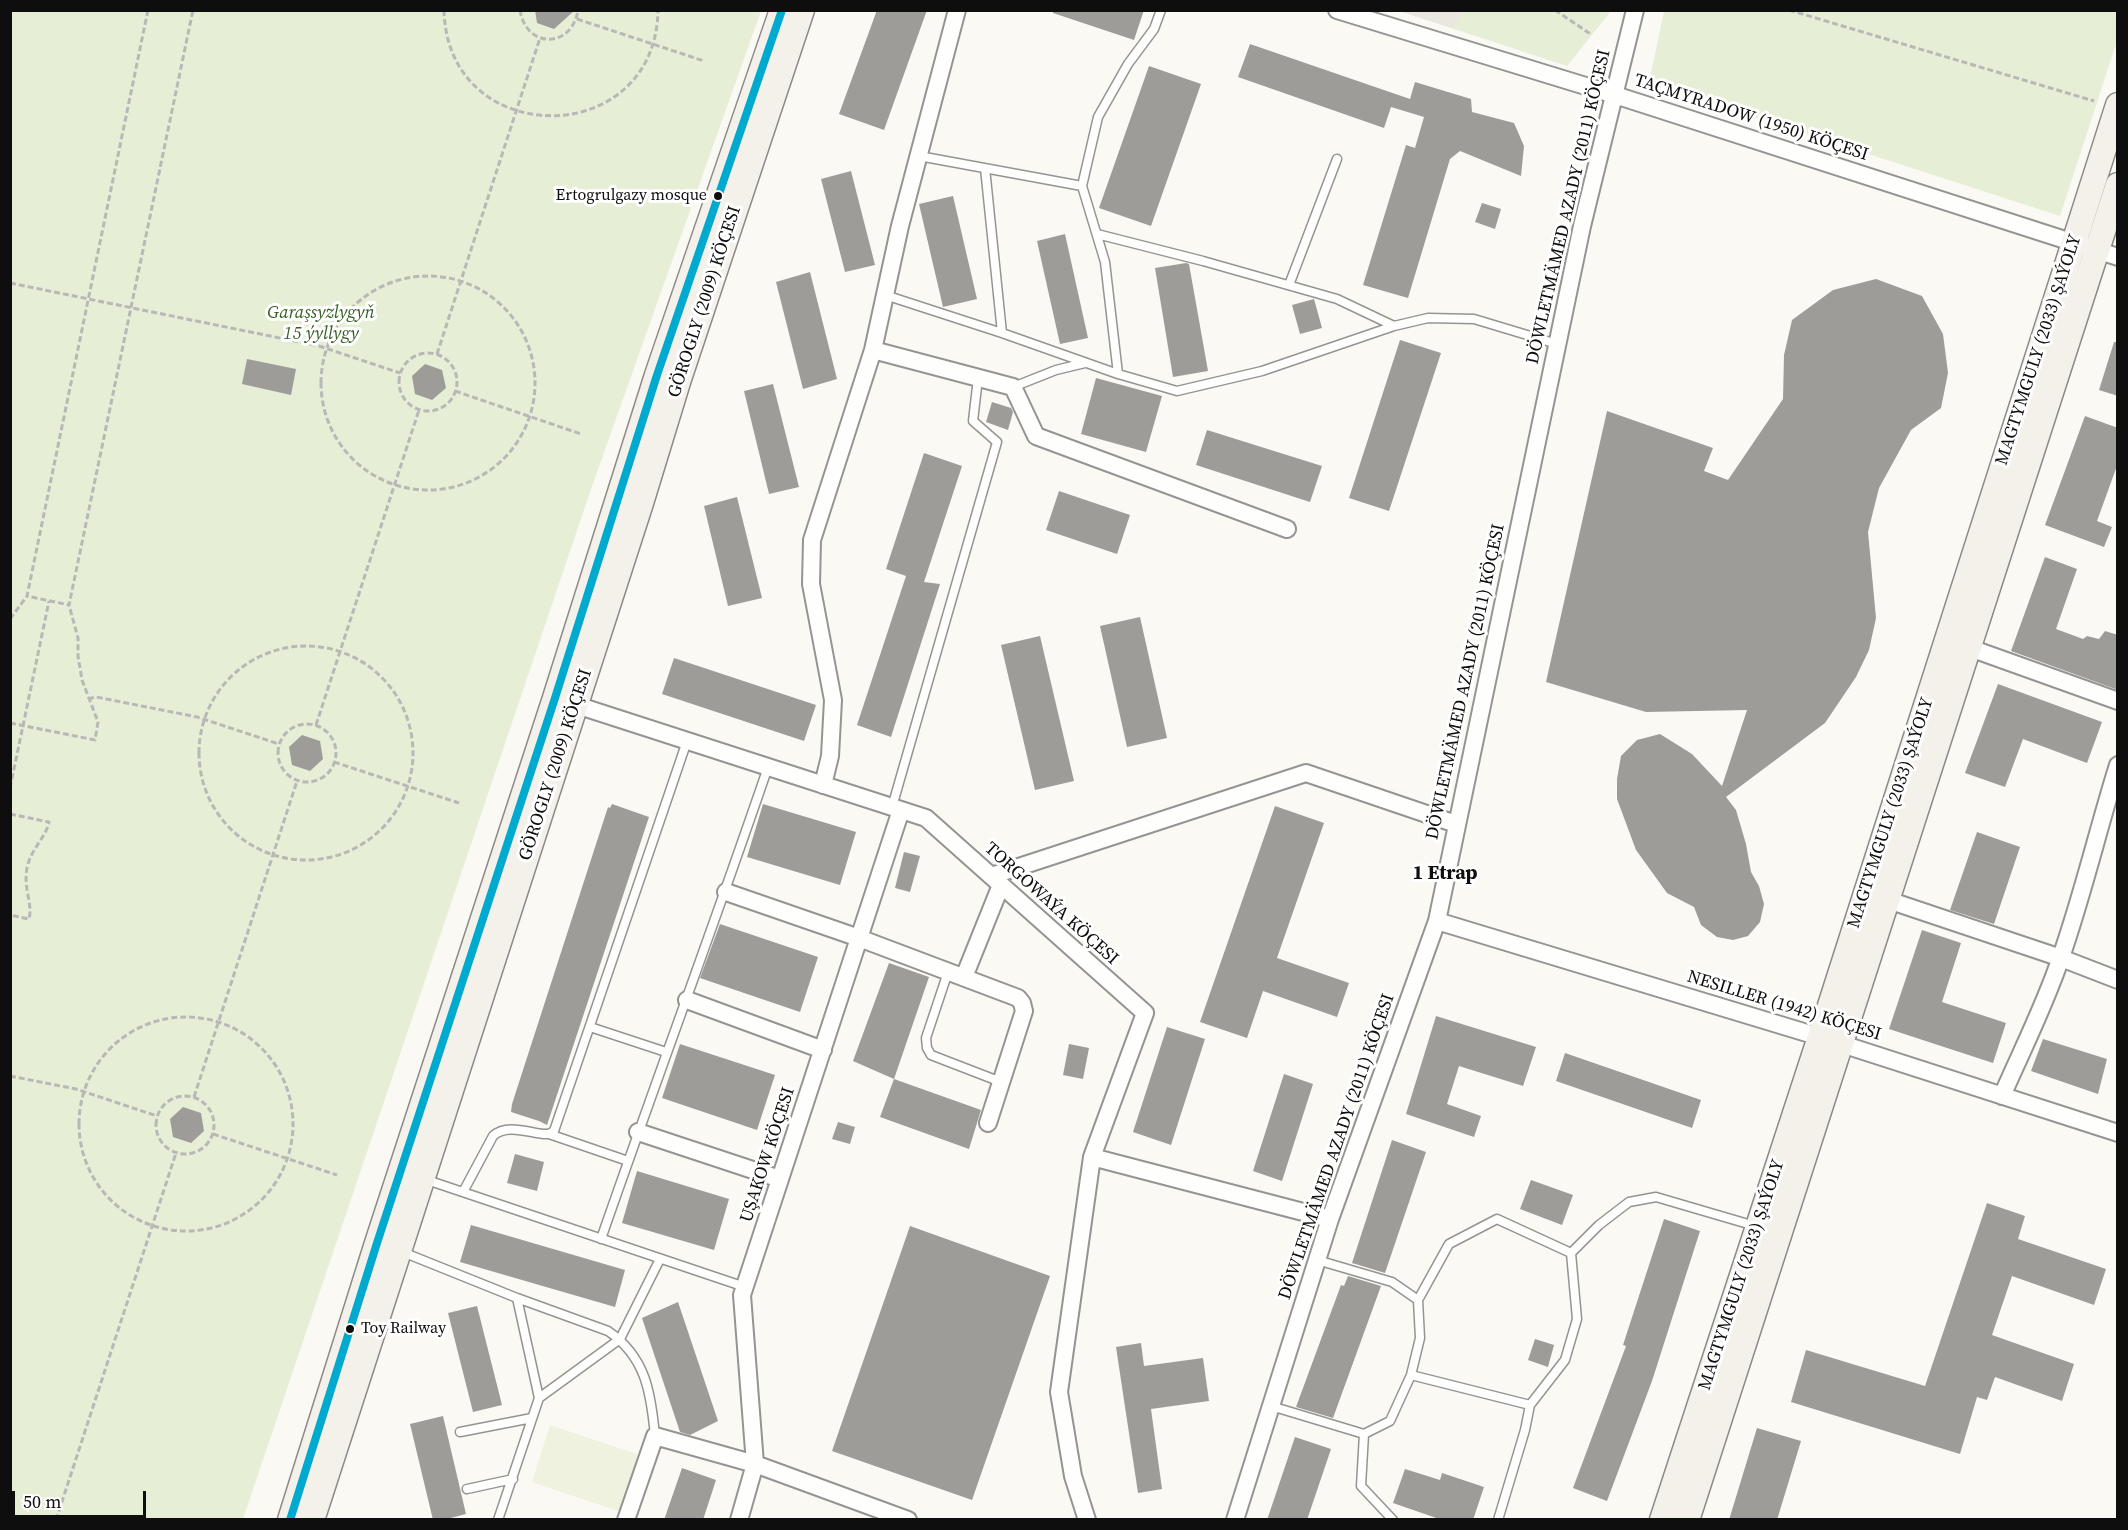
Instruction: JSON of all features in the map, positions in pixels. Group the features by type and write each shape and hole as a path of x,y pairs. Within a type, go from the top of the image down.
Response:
{"main road":[{"name":"GÖROGLY (2009) KÖÇESI","path":"565,702 657,375 782,10"},
{"name":"GÖROGLY (2009) KÖÇESI","path":"290,1520 377,1243 412,1174 565,702 681,371 802,10"},
{"name":"MAGTYMGULY (2033) ŞAÝOLY","path":"1687,1520 2073,243 2118,105"},
{"name":"MAGTYMGULY (2033) ŞAÝOLY","path":"1662,1520 1758,1227 1888,900 1970,648 2107,254 2118,185"},
{"name":"GÖROGLY (2009) KÖÇESI","path":"312,1520 400,1251 412,1174"}],"street":[{"path":"823,785 830,756 833,700 811,584 812,540 873,350 900,226 957,10"},
{"name":"TAÇMYRADOW (1950) KÖÇESI","path":"1337,10 1616,95 2107,254"},
{"name":"DÖWLETMÄMED AZADY (2011) KÖÇESI","path":"1234,1520 1330,1219 1437,921 1582,226 1616,95 1635,10"},
{"path":"873,350 1013,387 1036,436 1287,529"},
{"path":"1970,648 2118,701"},
{"name":"TORGOWAÝA KÖÇESI","path":"565,702 926,818 1145,1013 1092,1157"},
{"path":"2002,1096 2061,958 2118,765"},
{"path":"964,977 996,881 1306,773 1456,824"},
{"name":"UŞAKOW KÖÇESI","path":"739,1520 755,1464 742,1295 860,938 897,809"},
{"path":"726,892 860,938 1018,998 1024,1011 988,1123"},
{"path":"1888,900 2061,958 2118,980"},
{"name":"NESILLER (1942) KÖÇESI","path":"1437,921 1831,1041 2118,1133"},
{"path":"687,1000 823,1050"},
{"path":"638,1131 780,1179"},
{"path":"1087,1520 1072,1476 1059,1392 1092,1157 1330,1219"},
{"path":"626,1520 655,1436 755,1464 908,1520"}],"lane":[{"path":"1118,374 1105,262 1082,186 1098,117 1128,64 1154,29 1161,10"},
{"path":"918,156 1082,186"},
{"path":"1289,285 1337,159"},
{"path":"985,168 1002,333"},
{"path":"1097,234 1337,299 1394,326"},
{"path":"885,295 1118,374 1177,391 1262,371 1394,326 1428,318 1474,320 1557,344"},
{"path":"1013,387 1056,370 1086,363"},
{"path":"897,809 997,442 974,421 978,378"},
{"path":"549,1134 554,1131 687,741"},
{"path":"601,1239 666,1052 726,892 768,767"},
{"path":"948,972 926,1038 927,1048 931,1055 1001,1082"},
{"path":"590,1027 666,1052"},
{"path":"463,1192 493,1136 499,1130 549,1134 628,1161"},
{"path":"412,1174 744,1287"},
{"path":"1571,1253 1599,1225 1629,1202 1656,1197 1758,1227"},
{"path":"1271,1406 1364,1434 1390,1421 1411,1375 1420,1338 1418,1300 1449,1244 1497,1219 1571,1253"},
{"path":"377,1243 608,1331 620,1340 638,1360 651,1401 655,1436"},
{"path":"1498,1520 1525,1430 1530,1405 1564,1360 1577,1319 1571,1253"},
{"path":"539,1398 620,1340 660,1259"},
{"path":"1317,1260 1392,1282 1418,1300"},
{"path":"498,1520 539,1398 517,1298"},
{"path":"1411,1375 1530,1405"},
{"path":"460,1432 532,1418"},
{"path":"1364,1434 1361,1486 1393,1520"},
{"path":"466,1489 513,1479"}],"path":[{"path":"10,620 27,596 148,10"},
{"path":"10,723 95,740 98,722 79,670 78,638 69,605 193,10"},
{"path":"444,10 447,38 464,72 490,98 516,111 536,116 561,117 597,107 618,94 631,81 643,66 652,44 658,10"},
{"path":"520,10 526,27 540,38 558,38 573,27 577,20 578,10"},
{"path":"1555,10 1592,34"},
{"path":"1789,10 2094,101"},
{"path":"577,20 704,61"},
{"path":"437,354 540,38"},
{"path":"418,276 442,276 461,280 478,288 498,302 522,331 531,354 535,379 530,416 520,439 504,458 474,480 438,490 413,489 394,484 378,478 357,463 340,445 334,434 321,393 321,374 326,348 336,327 352,307 366,295 382,286 393,281 418,276"},
{"path":"10,283 326,348 400,373"},
{"path":"428,353 437,354 451,365 455,373 455,391 445,405 437,410 419,410 404,399 399,382 400,373 411,358 428,353"},
{"path":"455,391 581,434"},
{"path":"316,725 419,410"},
{"path":"27,596 69,605"},
{"path":"10,788 49,601"},
{"path":"296,645 321,646 340,651 357,658 377,672 394,690 400,701 410,724 414,749 408,786 391,819 374,837 353,850 317,860 292,859 273,855 256,847 236,833 227,825 213,804 203,781 200,762 204,720 222,686 239,669 260,655 296,645"},
{"path":"88,699 96,697 204,720 279,744"},
{"path":"306,724 316,725 324,729 334,744 334,762 324,777 307,782 297,781 283,770 279,762 279,744 290,729 306,724"},
{"path":"334,762 459,803"},
{"path":"194,1097 297,781"},
{"path":"10,814 49,822 47,831 36,844 26,870 25,887 31,912 29,919 10,915"},
{"path":"176,1017 201,1018 219,1022 236,1029 257,1043 280,1073 290,1096 293,1121 288,1159 278,1180 263,1200 232,1221 196,1231 172,1231 152,1226 136,1219 116,1205 92,1176 80,1141 80,1116 84,1092 94,1068 106,1053 119,1040 140,1027 176,1017"},
{"path":"10,1076 84,1092 158,1116"},
{"path":"185,1096 194,1097 209,1108 214,1125 213,1134 202,1148 185,1154 176,1152 162,1142 156,1125 158,1116 168,1101 185,1096"},
{"path":"213,1134 336,1174"},
{"path":"56,1520 176,1152"}],"green space":[{"name":"Garaşsyzlygyň 15 ýyllygy","path":"10,11 761,11 591,489 243,1519 11,1519"},
{"path":"1399,11 1611,11 1567,66"},
{"path":"1664,11 2117,11 2117,41 2060,216 1649,83"},
{"path":"550,1425 642,1456 624,1513 532,1482"}],"shaded area":[{"path":"1399,11 1463,11 1452,28"}],"building":[{"path":"535,10 575,10 554,29 537,23"},
{"path":"877,10 927,10 884,130 839,114"},
{"path":"1053,10 1144,10 1134,40 1053,13"},
{"path":"1250,44 1410,99 1415,82 1471,99 1472,112 1514,123 1524,146 1521,176 1460,151 1450,159 1408,298 1363,285 1406,145 1415,148 1424,117 1391,107 1384,128 1238,77"},
{"path":"1149,66 1201,84 1151,226 1099,208"},
{"path":"851,171 875,265 845,272 821,179"},
{"path":"953,196 977,299 943,307 919,204"},
{"path":"1482,203 1501,209 1495,229 1475,222"},
{"path":"1065,234 1088,338 1060,344 1037,241"},
{"path":"1189,264 1208,371 1173,377 1155,268"},
{"path":"810,272 837,379 803,389 776,282"},
{"path":"1876,279 1922,296 1943,334 1948,373 1941,408 1911,430 1879,488 1868,532 1876,618 1869,650 1856,677 1825,723 1726,797 1736,810 1751,872 1759,886 1764,904 1760,922 1748,936 1733,940 1717,937 1701,925 1694,907 1667,893 1636,850 1617,799 1617,779 1621,756 1637,740 1660,734 1692,754 1722,786 1747,710 1646,712 1546,682 1607,411 1713,448 1704,471 1728,480 1783,399 1784,355 1792,320 1833,290"},
{"path":"1314,299 1322,328 1300,334 1292,305"},
{"path":"1400,340 1441,353 1389,511 1349,498"},
{"path":"2114,342 2118,342 2118,396 2099,390"},
{"path":"247,359 296,369 291,395 242,384"},
{"path":"425,364 442,370 446,388 432,400 415,394 412,376"},
{"path":"1096,378 1162,396 1146,452 1081,434"},
{"path":"773,384 799,487 769,494 744,391"},
{"path":"992,402 1011,408 1013,412 1008,430 986,422"},
{"path":"2085,416 2118,428 2118,463 2097,521 2112,527 2104,547 2045,525"},
{"path":"1207,430 1322,466 1310,502 1196,465"},
{"path":"924,453 962,466 924,582 940,584 891,737 857,725 906,576 886,569"},
{"path":"1059,491 1130,515 1117,554 1046,530"},
{"path":"737,497 762,598 728,606 704,506"},
{"path":"2045,557 2077,569 2056,629 2083,639 2087,636 2099,639 2105,631 2118,635 2118,690 2011,651"},
{"path":"1140,617 1167,738 1127,747 1100,626"},
{"path":"1040,636 1074,781 1035,790 1001,645"},
{"path":"674,658 816,705 804,741 662,694"},
{"path":"1998,684 2102,722 2087,763 2023,739 2005,787 1965,773"},
{"path":"302,735 320,741 323,759 310,771 292,765 289,747"},
{"path":"612,804 649,817 547,1125 511,1112 512,1104 608,807 610,808"},
{"path":"763,804 856,832 840,885 747,857"},
{"path":"1275,806 1324,823 1277,958 1349,983 1337,1017 1263,991 1247,1038 1200,1022"},
{"path":"1977,832 2020,847 1994,924 1950,910"},
{"path":"904,852 920,856 910,892 895,888"},
{"path":"720,924 818,957 800,1012 700,978"},
{"path":"1922,930 1961,943 1942,1002 2006,1023 1993,1063 1889,1029"},
{"path":"889,963 929,977 894,1079 853,1061"},
{"path":"1436,1016 1536,1047 1523,1086 1459,1066 1447,1104 1481,1116 1474,1137 1406,1114"},
{"path":"1167,1027 1205,1039 1171,1145 1133,1132"},
{"path":"2043,1039 2107,1059 2098,1094 2031,1071"},
{"path":"680,1044 775,1075 757,1130 662,1098"},
{"path":"1069,1044 1089,1048 1083,1079 1063,1075"},
{"path":"1565,1053 1701,1100 1692,1128 1556,1081"},
{"path":"1284,1074 1313,1084 1282,1181 1253,1171"},
{"path":"894,1079 981,1110 969,1149 880,1117"},
{"path":"183,1107 201,1113 204,1131 191,1143 173,1137 170,1119"},
{"path":"838,1122 855,1127 850,1144 832,1139"},
{"path":"1392,1140 1426,1152 1385,1273 1352,1263"},
{"path":"515,1154 544,1162 537,1191 507,1183"},
{"path":"637,1171 729,1199 714,1250 622,1223"},
{"path":"1531,1180 1573,1195 1562,1225 1520,1209"},
{"path":"1987,1203 2025,1216 2018,1239 2106,1269 2094,1305 2012,1276 1992,1335 2074,1364 2062,1401 1995,1377 1987,1400 1977,1397 1960,1454 1791,1402 1806,1350 1925,1386"},
{"path":"1664,1219 1700,1231 1652,1381 1607,1501 1573,1488 1626,1346 1623,1345"},
{"path":"471,1225 625,1270 615,1307 460,1262"},
{"path":"910,1226 1050,1276 972,1500 832,1451"},
{"path":"1348,1276 1381,1286 1333,1418 1296,1407 1341,1285 1344,1286"},
{"path":"678,1302 718,1421 690,1435 680,1432 642,1318"},
{"path":"477,1306 502,1405 473,1412 448,1313"},
{"path":"1535,1339 1554,1345 1548,1367 1528,1360"},
{"path":"1141,1343 1144,1366 1203,1358 1209,1401 1151,1409 1162,1489 1138,1493 1116,1347"},
{"path":"443,1416 466,1514 433,1520 410,1424"},
{"path":"1757,1428 1801,1441 1777,1520 1729,1520"},
{"path":"1295,1437 1331,1449 1307,1520 1267,1520"},
{"path":"682,1468 716,1480 703,1520 664,1520"},
{"path":"1405,1469 1440,1480 1442,1473 1484,1487 1473,1520 1442,1520 1393,1503"}],"transit line":[{"path":"290,1520 657,375 782,10"}],"place":[{"name":"Ertogrulgazy mosque","path":"718,196"},
{"name":"Toy Railway","path":"350,1329"}],"district":[{"name":"1 Etrap","path":"1445,874"}]}
